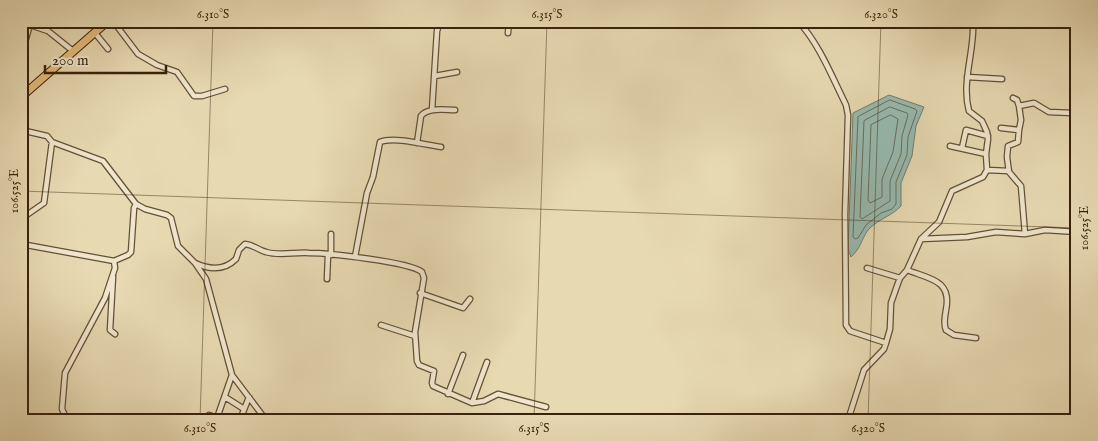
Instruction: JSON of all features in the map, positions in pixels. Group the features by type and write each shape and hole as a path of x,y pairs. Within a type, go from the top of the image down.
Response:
{"main road":[{"path":"21,97 108,21"}],"street":[{"path":"112,21 138,54 157,65 175,71 183,79 194,96 225,89"},
{"path":"432,110 437,31 440,21"},
{"path":"508,33 509,21"},
{"path":"798,21 810,35 817,48 846,105 848,115 844,214 846,325 850,331 886,343"},
{"path":"883,21 892,24"},
{"path":"848,420 864,370 884,349 890,329 891,303 900,278 908,270 922,239 939,222 953,189 983,177 987,170 988,136 982,121 969,111 967,92 973,21"},
{"path":"1076,21 1076,26"},
{"path":"21,22 51,33 74,51"},
{"path":"21,57 30,24"},
{"path":"95,33 108,49"},
{"path":"435,76 457,72"},
{"path":"967,77 1002,79"},
{"path":"1013,98 1018,100 1021,120 1018,142 1010,145 1007,149 1009,171 1021,186 1025,234"},
{"path":"1019,106 1035,103 1050,112 1072,113 1077,116"},
{"path":"416,143 421,116 424,112 455,110"},
{"path":"1001,128 1019,130"},
{"path":"21,130 47,136 52,142 103,161 136,204 167,215 170,218 178,246 195,263 206,279 232,375 266,420"},
{"path":"962,148 966,130 988,136"},
{"path":"355,258 367,193 373,177 379,143 386,140 440,148"},
{"path":"21,219 44,203 52,142"},
{"path":"950,146 986,154"},
{"path":"987,170 1009,171"},
{"path":"21,244 114,261 131,252 134,208 136,204"},
{"path":"922,239 967,237 996,232 1025,234 1045,230 1077,232"},
{"path":"327,279 331,234"},
{"path":"195,263 211,269 224,267 236,259 238,250 245,244 269,253 311,253 408,265 420,270 424,278 420,293 415,336 417,363 433,370 433,386 472,403 484,401 498,394 546,407"},
{"path":"67,420 62,409 65,373 100,308 115,266 114,261"},
{"path":"867,268 900,278"},
{"path":"908,270 936,281 945,290 948,300 944,323 946,330 954,335 976,338"},
{"path":"112,275 114,280 111,298 110,330 115,334"},
{"path":"420,293 463,308 470,300"},
{"path":"382,325 415,336"},
{"path":"448,394 463,355"},
{"path":"472,403 487,362"},
{"path":"207,420 209,415 217,418 232,375"},
{"path":"225,397 244,409"},
{"path":"240,420 249,398"}],"water":[{"path":"889,95 924,107 916,126 912,156 901,183 901,206 868,230 851,257 848,249 853,113"}]}
